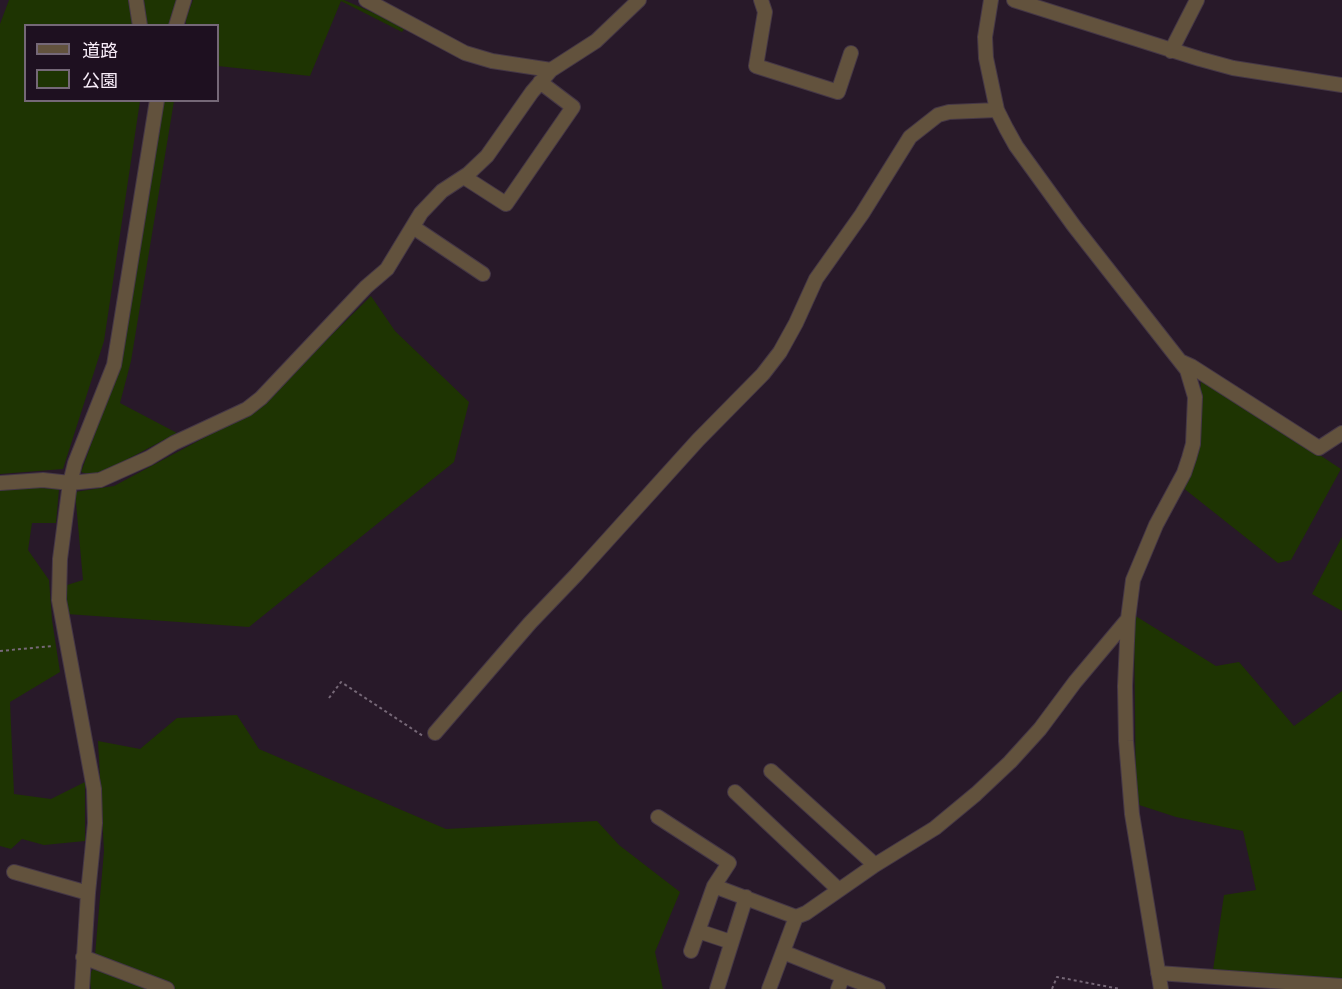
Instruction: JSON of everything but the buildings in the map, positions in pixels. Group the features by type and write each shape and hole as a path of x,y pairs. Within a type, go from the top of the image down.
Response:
{"street":[{"path":"136,0 140,24"},
{"path":"177,24 184,0"},
{"path":"366,0 465,53 492,61 551,70"},
{"path":"0,483 43,480 70,483 99,480 150,458 196,432 247,408 261,398 366,287 387,269 421,213 442,191 464,177 487,156 551,70 596,41 639,0"},
{"path":"761,0 765,12 756,66 838,92 851,53"},
{"path":"991,0 986,28 986,58 997,110 1017,146 1074,226 1187,370 1195,397 1193,444 1184,473 1156,525 1133,580 1128,620 1125,686 1127,762 1132,814 1161,989"},
{"path":"1014,0 1171,51 1233,68 1342,85"},
{"path":"1171,51 1197,0"},
{"path":"464,177 506,204 573,107 540,82"},
{"path":"82,989 87,893 95,823 94,789 59,600 60,559 70,483 75,463 114,365 157,102"},
{"path":"435,733 530,623 698,440 763,374 780,352 816,279 862,214 910,137 938,115 949,112 997,110"},
{"path":"413,227 483,274"},
{"path":"1178,360 1319,448 1342,433"},
{"path":"714,886 796,917 806,913 875,865 935,828 976,794 1040,729 1075,682 1128,620"},
{"path":"771,771 875,865"},
{"path":"735,792 839,890"},
{"path":"658,817 729,863 714,886 691,951"},
{"path":"14,872 87,893"},
{"path":"717,989 746,897"},
{"path":"769,989 796,917"},
{"path":"698,931 731,942"},
{"path":"783,952 840,982 878,989"},
{"path":"83,957 167,989"},
{"path":"1158,973 1342,986"}],"path":[{"path":"0,651 54,646"},
{"path":"329,698 341,682 430,741 435,733"},
{"path":"1052,989 1057,977 1120,989"}],"green space":[{"path":"9,0 128,0 134,24 24,24 24,102 140,102 104,341 63,469 0,474 0,24"},
{"path":"144,0 177,0 169,24 147,24"},
{"path":"193,0 344,0 406,27 402,32 341,1 310,76 219,66 219,24 186,24 185,21"},
{"path":"164,102 174,102 131,361 120,403 177,433 111,468 91,475 81,472 120,365"},
{"path":"371,296 395,331 469,402 454,462 249,627 67,614 64,586 83,580 75,492 114,486 256,410"},
{"path":"1201,377 1341,469 1291,560 1278,563 1182,487 1199,445"},
{"path":"19,487 59,489 56,523 32,523 28,550 49,580 60,672 10,702 14,794 51,799 85,782 85,841 44,845 22,839 11,849 0,846 0,489"},
{"path":"1342,537 1342,611 1312,594"},
{"path":"1134,615 1216,666 1239,662 1294,726 1342,691 1342,980 1213,970 1224,895 1256,890 1243,831 1176,817 1136,804"},
{"path":"237,715 259,749 446,829 597,821 619,845 680,892 655,952 663,989 91,989 89,976 94,967 104,851 98,741 140,749 177,718"}]}
